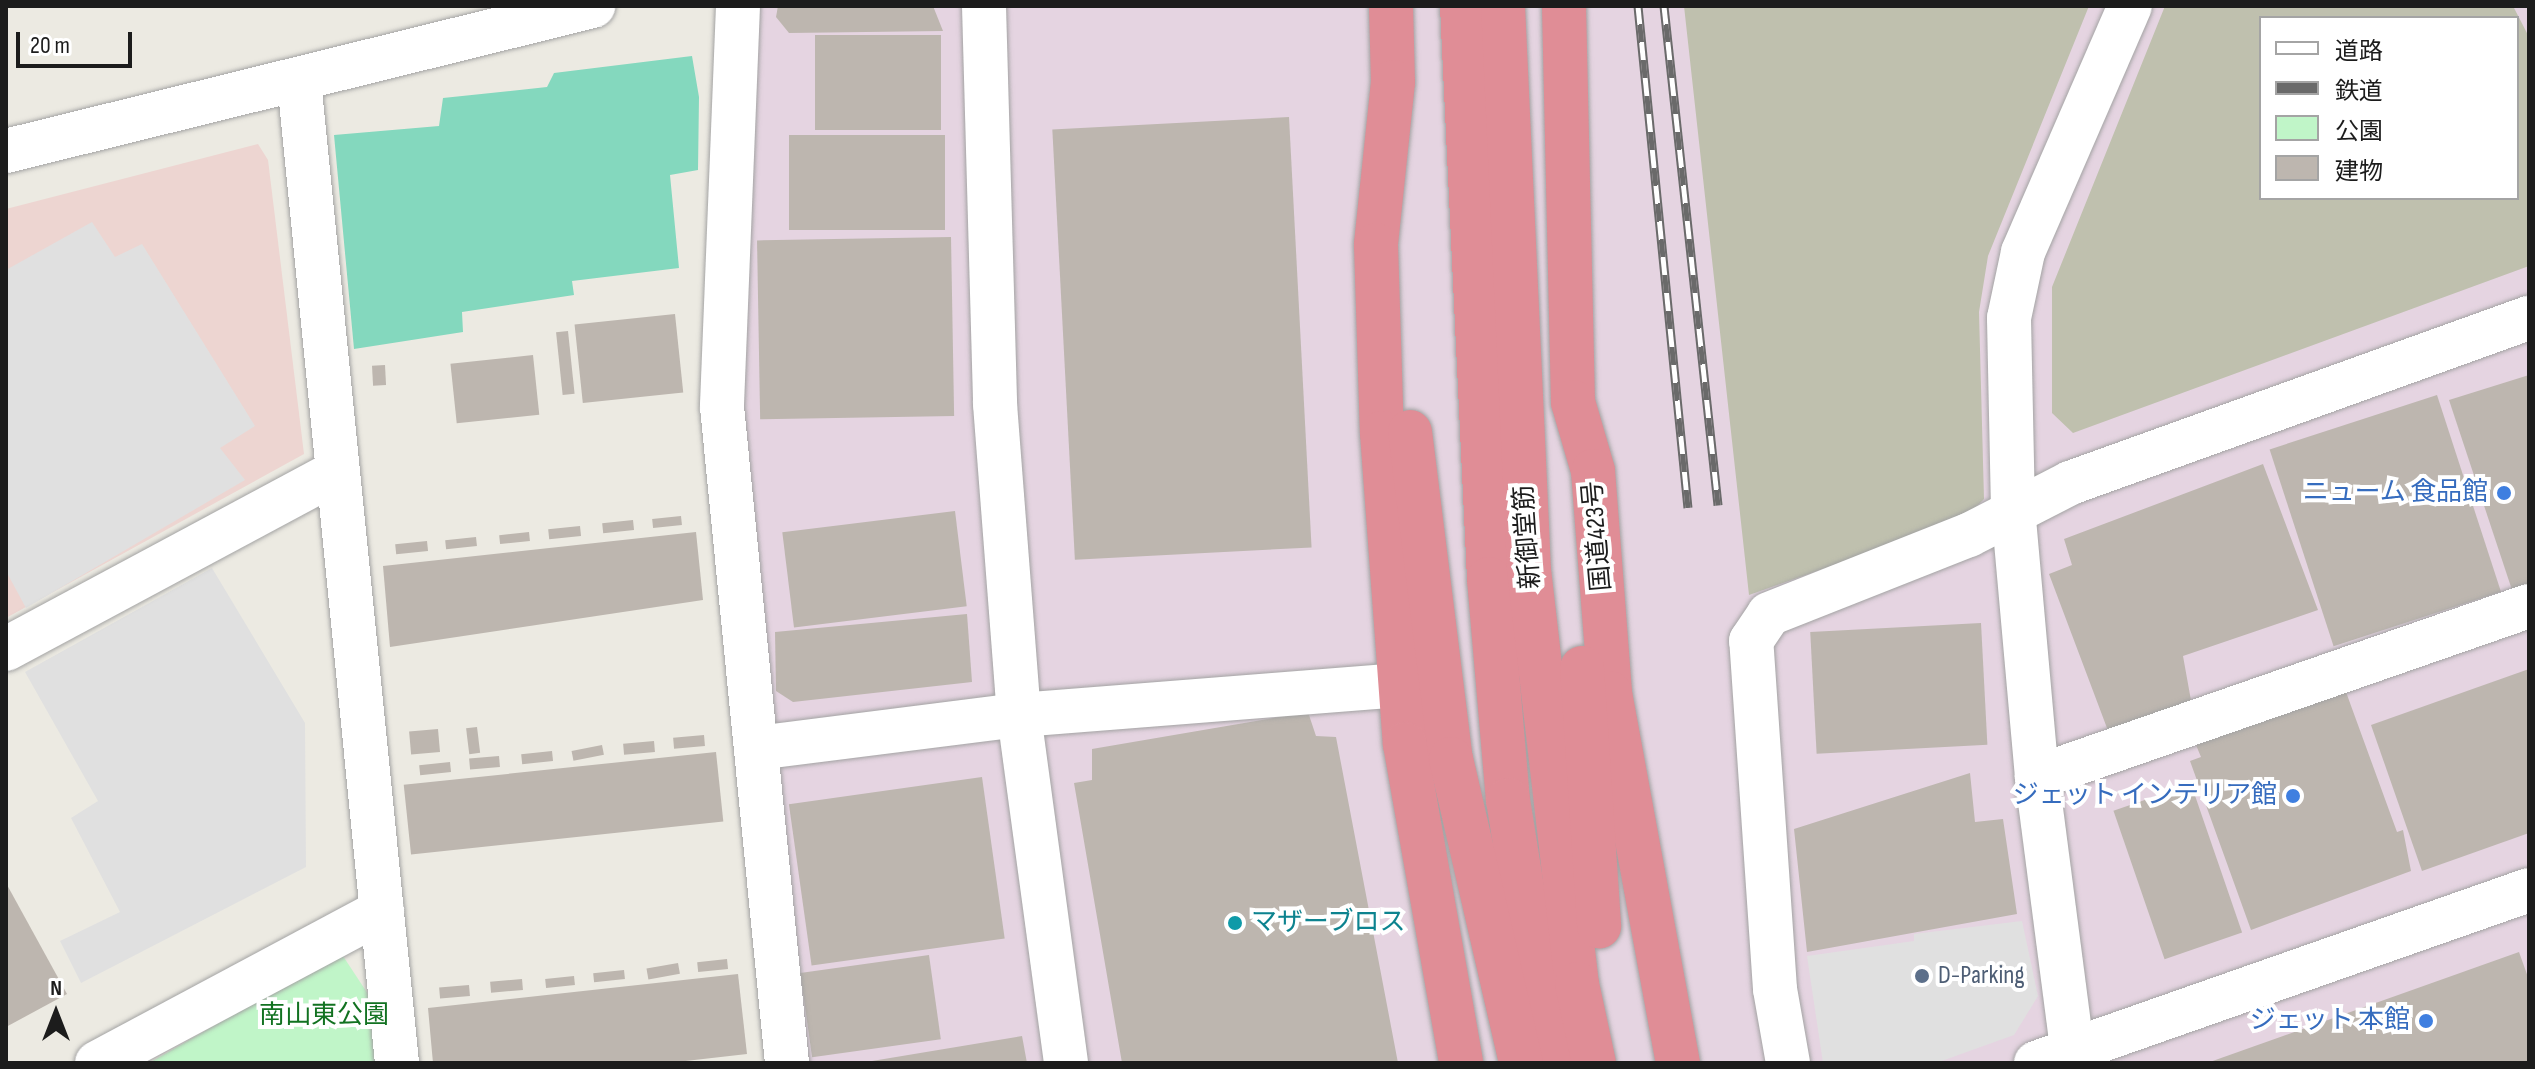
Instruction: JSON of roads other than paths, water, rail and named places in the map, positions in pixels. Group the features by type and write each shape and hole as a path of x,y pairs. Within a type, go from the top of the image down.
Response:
{"highway":[{"path":"1391,6 1410,435 1451,759 1521,1063"},
{"name":"新御堂筋","path":"1462,6 1489,579 1508,800 1550,1063"},
{"name":"新御堂筋","path":"1503,6 1529,570 1577,984 1594,1063"},
{"name":"国道423号","path":"1564,6 1573,402 1593,471 1610,693 1678,1063"},
{"path":"1393,82 1377,189 1376,304 1405,744 1461,1063"},
{"path":"1573,402 1596,910 1615,1063"}],"street":[{"path":"6,151 593,6"},
{"path":"738,6 722,407 787,1063"},
{"path":"984,6 995,404 1019,715 1066,1063"},
{"path":"2130,6 2023,252 2009,318 2013,510 2061,1059 2529,890"},
{"path":"299,81 334,473 397,1063"},
{"path":"1788,1063 1775,989 1751,641 1769,614 1969,535 2070,483 2529,318"},
{"path":"6,649 334,473"},
{"path":"2037,777 2529,606"},
{"path":"757,748 1019,715 1401,685"},
{"path":"101,1062 382,911"}],"railway":[{"path":"1638,6 1688,508"},
{"path":"1664,6 1718,505"}],"place":[{"name":"ニューム 食品館","path":"2504,493"},
{"name":"ジェット インテリア館","path":"2293,796"},
{"name":"マザーブロス","path":"1235,923"},
{"name":"D-Parking","path":"1922,976"},
{"name":"ジェット 本館","path":"2426,1021"}],"park label":[{"name":"南山東公園","path":"324,1016"}]}
